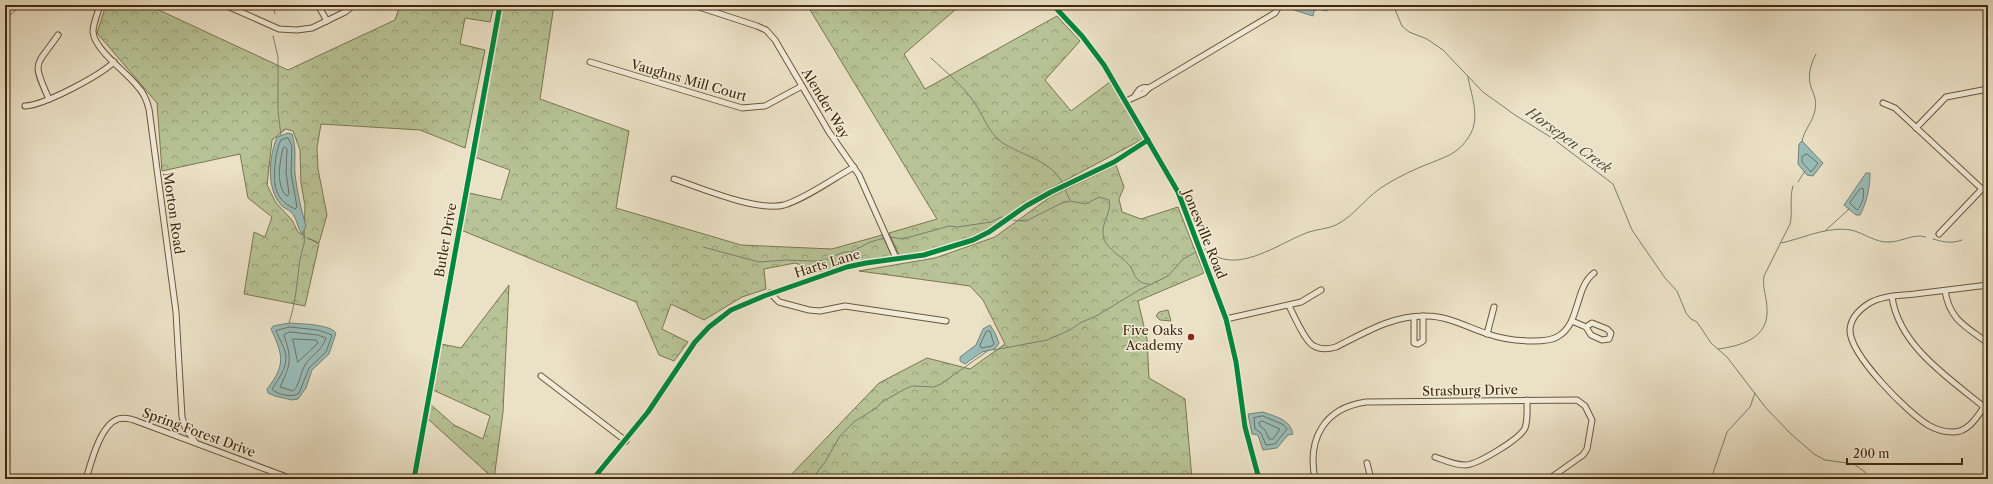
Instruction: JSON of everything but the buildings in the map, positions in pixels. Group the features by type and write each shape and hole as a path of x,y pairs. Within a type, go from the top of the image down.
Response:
{"street":[{"name":"Morton Road","path":"100,5 94,25 94,36 97,44 140,89 149,110 176,312 182,417 195,442"},
{"path":"225,5 279,29 297,30 312,28 354,5"},
{"path":"318,5 327,21"},
{"name":"Butler Drive","path":"414,479 500,5"},
{"name":"Alender Way","path":"693,5 752,24 766,30 776,40 829,132 854,167 863,183 896,258"},
{"name":"Jonesville Road","path":"1053,5 1095,53 1126,101 1178,192 1226,319 1236,362 1245,427 1259,479"},
{"path":"1126,101 1144,93 1149,88 1275,13 1280,5"},
{"path":"50,99 39,77 37,67 41,57 58,35"},
{"path":"25,106 38,104 50,99 105,70 114,62"},
{"name":"Vaughns Mill Court","path":"590,62 742,108 765,106 802,86"},
{"path":"1916,128 1946,97 1988,89"},
{"path":"1883,103 1894,108 1982,189"},
{"name":"Harts Lane","path":"593,479 626,441 648,412 688,352 703,333 731,310 770,293 847,268 896,258 940,252 983,236 1026,206 1063,185 1114,162 1148,140"},
{"path":"674,179 751,204 772,207 791,202 854,167"},
{"path":"1939,234 1982,189 1988,187"},
{"path":"1289,306 1309,342 1314,346 1327,349 1336,347 1391,320 1423,316 1444,319 1487,334 1528,341 1544,341 1556,338 1572,321 1587,278 1594,273"},
{"path":"1892,297 1897,319 1921,353 1986,408 1972,424 1963,430 1952,432 1941,431 1928,425 1879,381 1857,350 1851,335 1851,323 1854,316 1869,303 1878,299 1892,297 1945,291 1988,285"},
{"path":"1226,319 1289,306 1307,300 1321,290"},
{"path":"1945,291 1947,305 1951,313 1988,343"},
{"path":"770,293 778,302 809,310 820,310 845,306 946,321"},
{"path":"1487,334 1494,307"},
{"path":"1414,317 1414,343 1418,344 1424,341 1423,316"},
{"path":"1572,321 1586,327 1591,335 1602,340 1609,339 1611,333 1607,329 1592,323 1586,327"},
{"path":"542,376 626,441"},
{"path":"1435,457 1452,463 1465,465 1476,463 1496,451 1520,435 1524,429 1527,418 1527,400"},
{"name":"Strasburg Drive","path":"1315,479 1312,452 1319,432 1337,412 1352,404 1366,402 1577,400 1585,406 1590,413 1592,420 1590,438 1583,455 1549,479"},
{"name":"Spring Forest Drive","path":"86,479 102,434 108,426 116,420 132,420 292,479"},
{"path":"1367,463 1371,479"}],"green space":[{"path":"106,5 148,5 288,70 395,20 400,5 494,5 490,22 465,18 460,44 485,50 465,148 420,130 321,124 317,148 318,169 327,215 319,243 308,238 319,244 305,306 244,294 254,232 265,237 272,217 248,198 240,154 162,171 157,103 97,33","holes":["286,129 293,131 300,150 301,183 305,206 304,236 298,232 292,220 276,203 267,185 272,140"]},
{"path":"503,5 554,5 540,99 629,131 616,208 741,245 832,249 882,235 892,256 864,260 822,272 795,263 764,269 766,289 742,297 704,320 671,304 662,329 688,342 674,361 659,355 636,302 461,230 469,193 501,200 510,170 474,157"},
{"path":"807,5 950,5 955,10 904,54 925,89 1057,16 1080,41 1045,80 1071,111 1110,82 1143,139 1036,196 977,236 922,253 899,255 889,233 937,219"},
{"path":"1116,165 1124,187 1119,199 1122,212 1141,219 1178,207 1204,273 1138,301 1147,339 1149,378 1185,399 1192,479 787,479 879,383 927,358 970,369 1005,344 983,300 970,286 859,271 935,258 995,237 1050,197"},
{"path":"509,285 503,412 494,479 428,419 430,404 454,425 483,439 490,416 433,390 441,344 461,348"},
{"path":"1168,310 1171,321 1160,320 1156,316 1159,312"}],"water":[{"path":"1292,5 1326,5 1327,11 1318,9 1314,11 1313,16 1291,9"},
{"path":"288,133 292,134 294,139 296,181 306,226 302,234 293,214 282,206 276,198 271,181 270,172 274,145 277,137"},
{"path":"1802,141 1823,163 1813,176 1807,175 1798,164 1799,144"},
{"path":"1866,173 1870,173 1868,194 1860,215 1856,215 1844,205"},
{"path":"289,323 322,326 333,330 336,333 329,354 312,370 306,388 298,399 292,400 268,393 267,389 277,373 281,360 278,346 271,329 273,326"},
{"path":"990,325 999,343 995,349 982,352 965,364 960,361 960,357 976,345 983,329"},
{"path":"1263,412 1282,419 1289,425 1293,434 1288,435 1277,448 1263,450 1258,435 1252,434 1248,414"}],"waterway":[{"path":"5,38 10,15 22,5"},
{"path":"273,5 275,14"},
{"name":"Horsepen Creek","path":"1393,5 1402,26 1409,32 1427,39 1443,50 1483,92 1515,115 1552,138 1613,184 1632,230 1665,278 1677,291 1686,313 1691,319 1697,322 1711,343 1727,357 1766,408 1791,434 1814,454 1825,460 1854,464 1865,472 1870,479"},
{"path":"273,36 278,57 278,110 281,136"},
{"path":"1802,141 1816,106 1809,78 1811,65 1816,54"},
{"path":"931,58 954,79 969,96 977,106 985,122 999,140 1015,150 1042,162 1056,174 1062,182"},
{"path":"1203,250 1206,249 1218,257 1230,260 1244,259 1258,255 1309,232 1336,225 1350,216 1380,188 1408,173 1453,153 1467,140 1474,126 1475,112 1468,77"},
{"path":"1798,182 1805,171"},
{"path":"1718,349 1744,343 1758,334 1763,327 1767,309 1764,276 1790,224 1791,196 1793,186"},
{"path":"1065,189 1070,200"},
{"path":"1012,220 1026,221 1062,203 1070,201 1086,204 1099,197 1109,200 1109,209 1103,229 1106,243 1127,262 1135,277 1140,282 1149,284"},
{"path":"1825,231 1849,209"},
{"path":"890,237 903,239 949,226 958,227 991,222 1001,217 1004,218"},
{"path":"1781,243 1816,233 1842,229 1856,231 1884,242 1894,242 1917,236 1926,237"},
{"path":"289,323 295,299 300,259 304,242 303,232"},
{"path":"703,247 759,262 786,260 814,261 825,260 844,252 851,252 870,242 884,238"},
{"path":"1933,239 1948,242 1962,240"},
{"path":"994,350 1047,340 1070,330 1139,290 1168,276 1183,259 1198,251"},
{"path":"812,479 825,462 840,436 855,421 875,409 882,402 905,389 912,386 934,387 941,384 989,350"},
{"path":"1711,479 1727,432 1750,407 1755,393"}],"cycle path":[{"path":"414,479 500,5"},
{"path":"1053,5 1082,36 1104,65 1178,192 1226,319 1236,362 1245,427 1259,479"},
{"path":"593,479 648,412 695,342 709,327 731,310 764,296 847,267 924,255 973,240 989,232 1026,206 1051,192 1114,162 1148,140"}],"place":[{"name":"Five Oaks Academy","path":"1191,337"}]}
